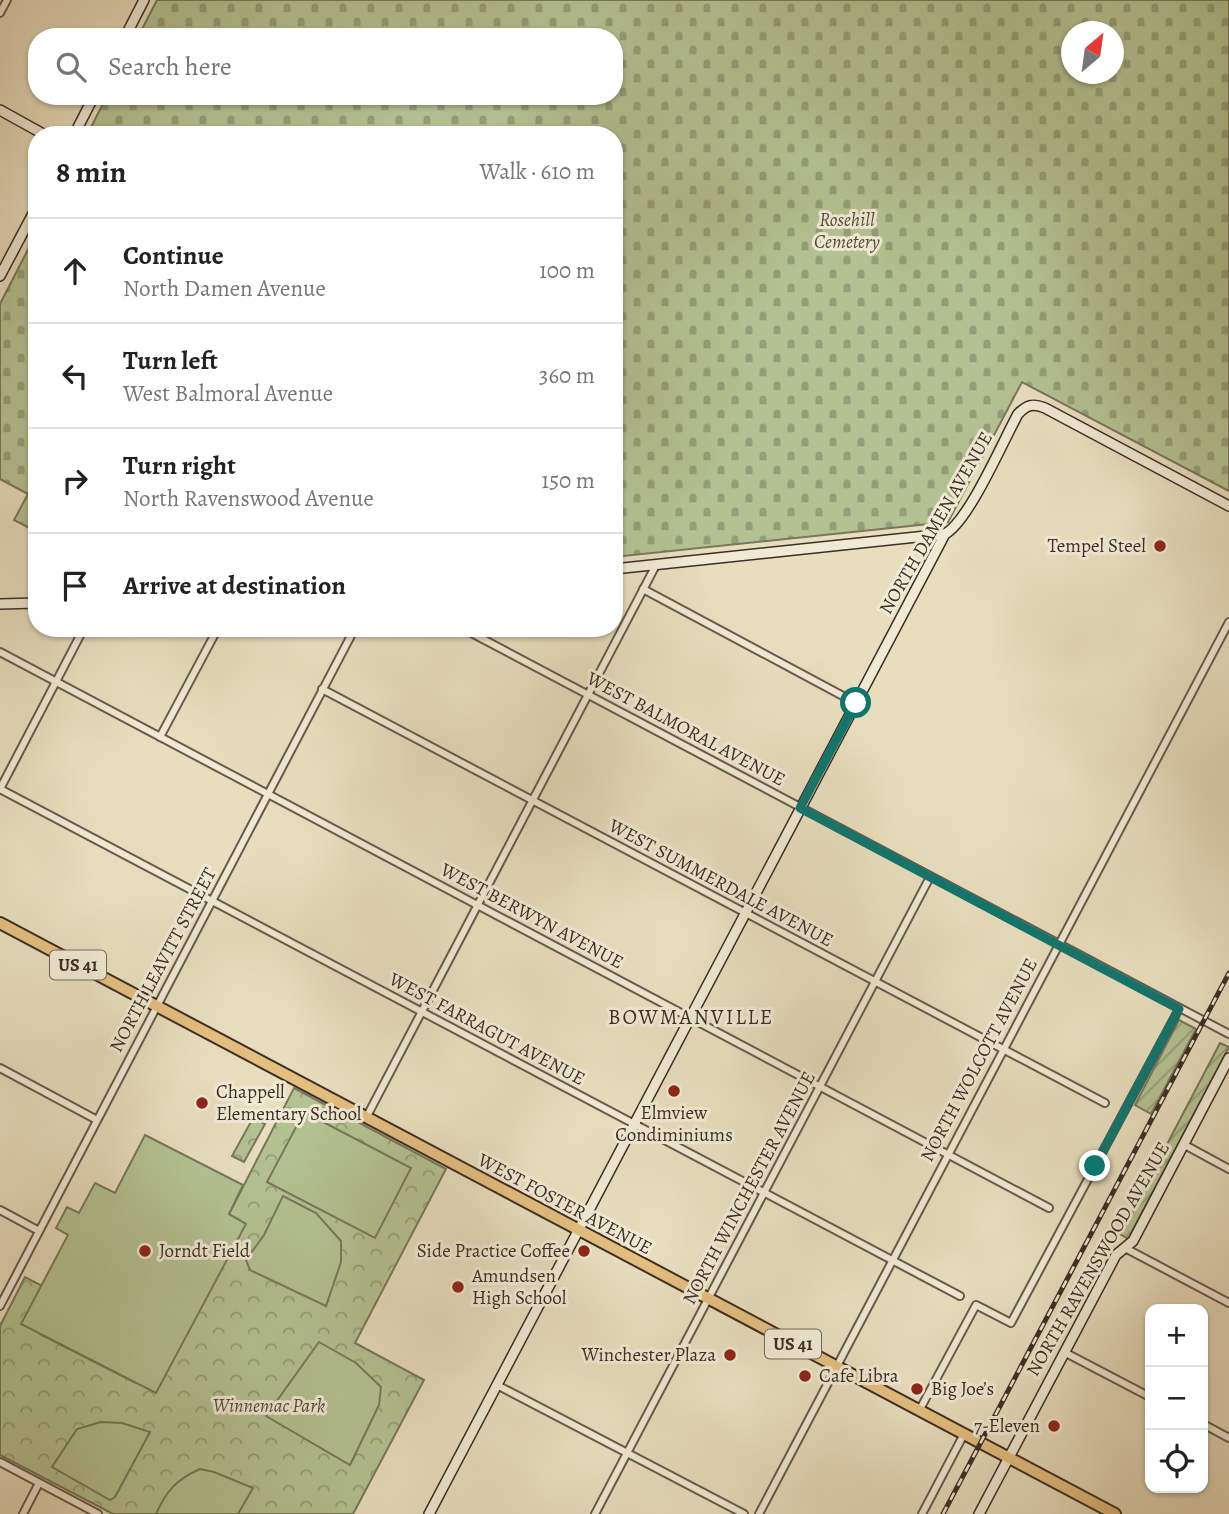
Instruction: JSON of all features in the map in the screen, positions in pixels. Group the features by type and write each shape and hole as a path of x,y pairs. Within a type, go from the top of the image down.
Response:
{"main road":[{"name":"WEST FOSTER AVENUE","path":"0,923 1115,1514"}],"street":[{"path":"0,13 7,0"},
{"path":"130,28 144,0"},
{"path":"79,126 89,105"},
{"path":"0,110 29,126"},
{"path":"0,276 28,223"},
{"name":"NORTH DAMEN AVENUE","path":"429,1514 945,534 955,529 965,513 1018,414 1026,406 1035,404 1045,408 1229,506"},
{"path":"623,568 945,534"},
{"path":"623,628 656,565"},
{"path":"643,589 856,703"},
{"path":"0,604 28,603"},
{"name":"NORTH WOLCOTT AVENUE","path":"759,1514 1229,622"},
{"path":"0,789 79,637"},
{"path":"160,737 213,637"},
{"name":"NORTH LEAVITT STREET","path":"0,1306 350,637"},
{"name":"WEST BALMORAL AVENUE","path":"479,637 1229,1034"},
{"path":"366,1118 618,637"},
{"name":"WEST BERWYN AVENUE","path":"0,652 1049,1208"},
{"name":"WEST SUMMERDALE AVENUE","path":"322,689 1105,1103"},
{"name":"WEST FARRAGUT AVENUE","path":"0,789 960,1296"},
{"name":"NORTH WINCHESTER AVENUE","path":"595,1514 930,877"},
{"path":"919,1410 976,1305 1011,1323 1179,1009"},
{"name":"NORTH RAVENSWOOD AVENUE","path":"979,1514 1116,1255 1133,1241 1229,1058"},
{"path":"0,1068 97,1119"},
{"path":"1183,1144 1229,1169"},
{"path":"0,1210 39,1231"},
{"path":"1125,1248 1229,1303"},
{"path":"1064,1352 1145,1394"},
{"path":"497,1385 744,1514"},
{"path":"1208,1427 1229,1438"},
{"path":"922,1514 964,1434"},
{"path":"0,1462 98,1514"},
{"path":"23,1514 39,1483"}],"green space":[{"name":"Rosehill Cemetery","path":"157,0 1229,0 1229,491 1022,382 948,522 623,556 623,126 92,126 102,105 623,105 623,28 143,28"},
{"path":"28,250 28,494 0,479 0,304"},
{"path":"28,494 28,527 14,520"},
{"path":"1179,1020 1196,1029 1151,1114 1135,1105"},
{"path":"1220,1043 1229,1047 1128,1239 1120,1234"},
{"name":"Winnemac Park","path":"294,1088 446,1169 355,1343 424,1380 353,1514 113,1514 0,1455 0,1326 25,1277 60,1295 40,1334 136,1383 176,1353 245,1224 229,1214"},
{"path":"304,1112 411,1168 375,1238 267,1182"},
{"path":"253,1118 265,1124 244,1162 232,1156"},
{"name":"Jorndt Field","path":"145,1135 243,1185 229,1214 246,1224 156,1393 21,1324 68,1235 56,1228 67,1207 79,1213 95,1183 115,1193"},
{"path":"283,1196 316,1213 341,1241 341,1262 326,1306 250,1270 246,1260 264,1235"},
{"path":"319,1342 356,1363 381,1387 379,1405 350,1465 266,1416"},
{"path":"101,1422 122,1423 150,1432 115,1497 110,1500 52,1467 77,1429"},
{"path":"200,1469 253,1488 238,1514 156,1514 173,1487"}],"railway":[{"path":"943,1514 1229,973"}],"place":[{"name":"Tempel Steel","path":"1160,546"},
{"name":"Elmview Condiminiums","path":"674,1091"},
{"name":"Chappell Elementary School","path":"202,1103"},
{"name":"Jorndt Field","path":"145,1251"},
{"name":"Side Practice Coffee","path":"584,1251"},
{"name":"Amundsen High School","path":"458,1287"},
{"name":"Winchester Plaza","path":"730,1355"},
{"name":"Cafe Libra","path":"805,1376"},
{"name":"Big Joe’s","path":"917,1389"},
{"name":"7-Eleven","path":"1054,1426"}],"district":[{"name":"BOWMANVILLE","path":"691,1017"}],"route":[{"path":"856,703 800,808 1179,1009 1095,1166"}]}
